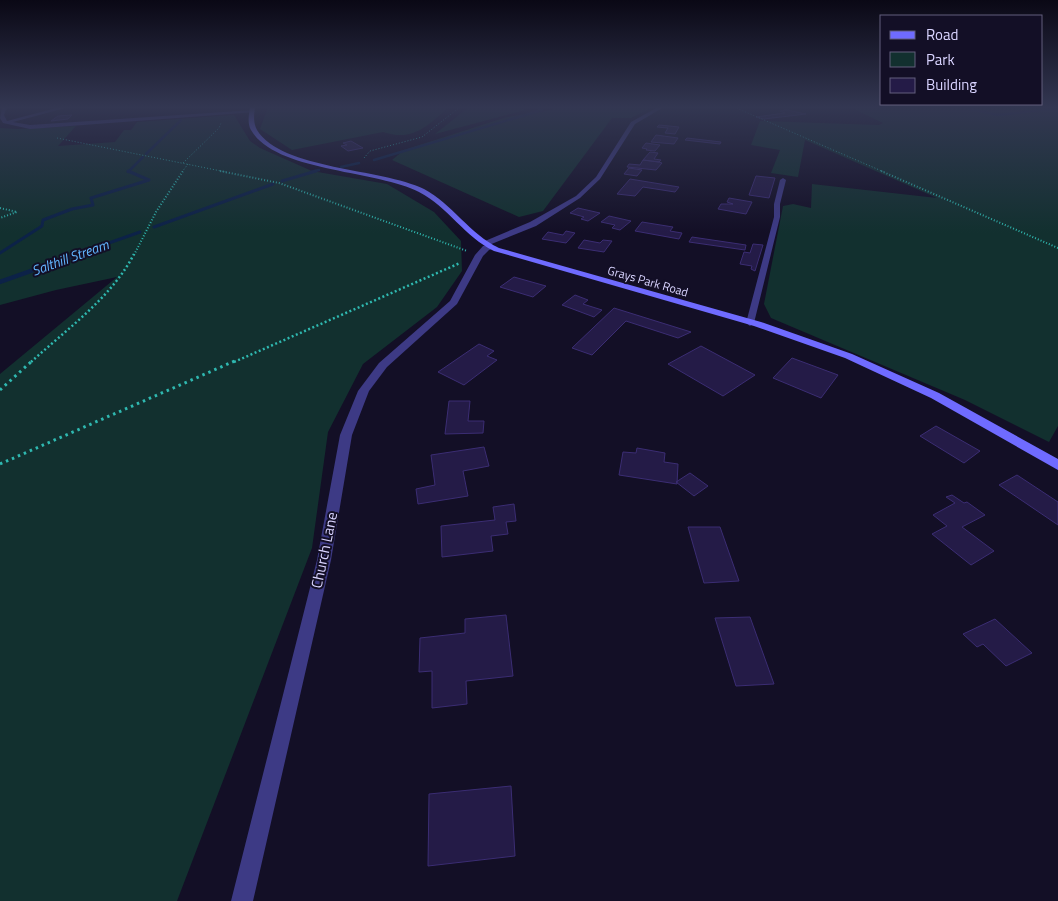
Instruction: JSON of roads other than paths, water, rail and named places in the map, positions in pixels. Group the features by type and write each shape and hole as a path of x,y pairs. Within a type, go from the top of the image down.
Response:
{"main road":[{"name":"Grays Park Road","path":"279,149 328,168 377,176 422,191 486,248 802,338 891,374 955,406 1058,465"}],"street":[{"path":"486,248 578,197 598,178 616,149"},
{"name":"Church Lane","path":"242,901 324,560 346,436 364,391 383,365 454,302 486,248"}],"lane":[{"path":"750,323 777,216 777,204 783,180"}],"waterway":[{"path":"146,154 151,149"},
{"name":"Salthill Stream","path":"374,160 411,149"},
{"path":"129,171 143,157"},
{"name":"Salthill Stream","path":"341,167 359,163"},
{"name":"Salthill Stream","path":"311,172 319,170"},
{"path":"0,253 42,226 43,220 72,209 93,205 91,198 149,180 129,171"},
{"name":"Salthill Stream","path":"282,181 316,171"},
{"name":"Salthill Stream","path":"154,227 273,184"},
{"name":"Salthill Stream","path":"75,255 140,232"},
{"name":"Salthill Stream","path":"0,282 79,254"}]}
